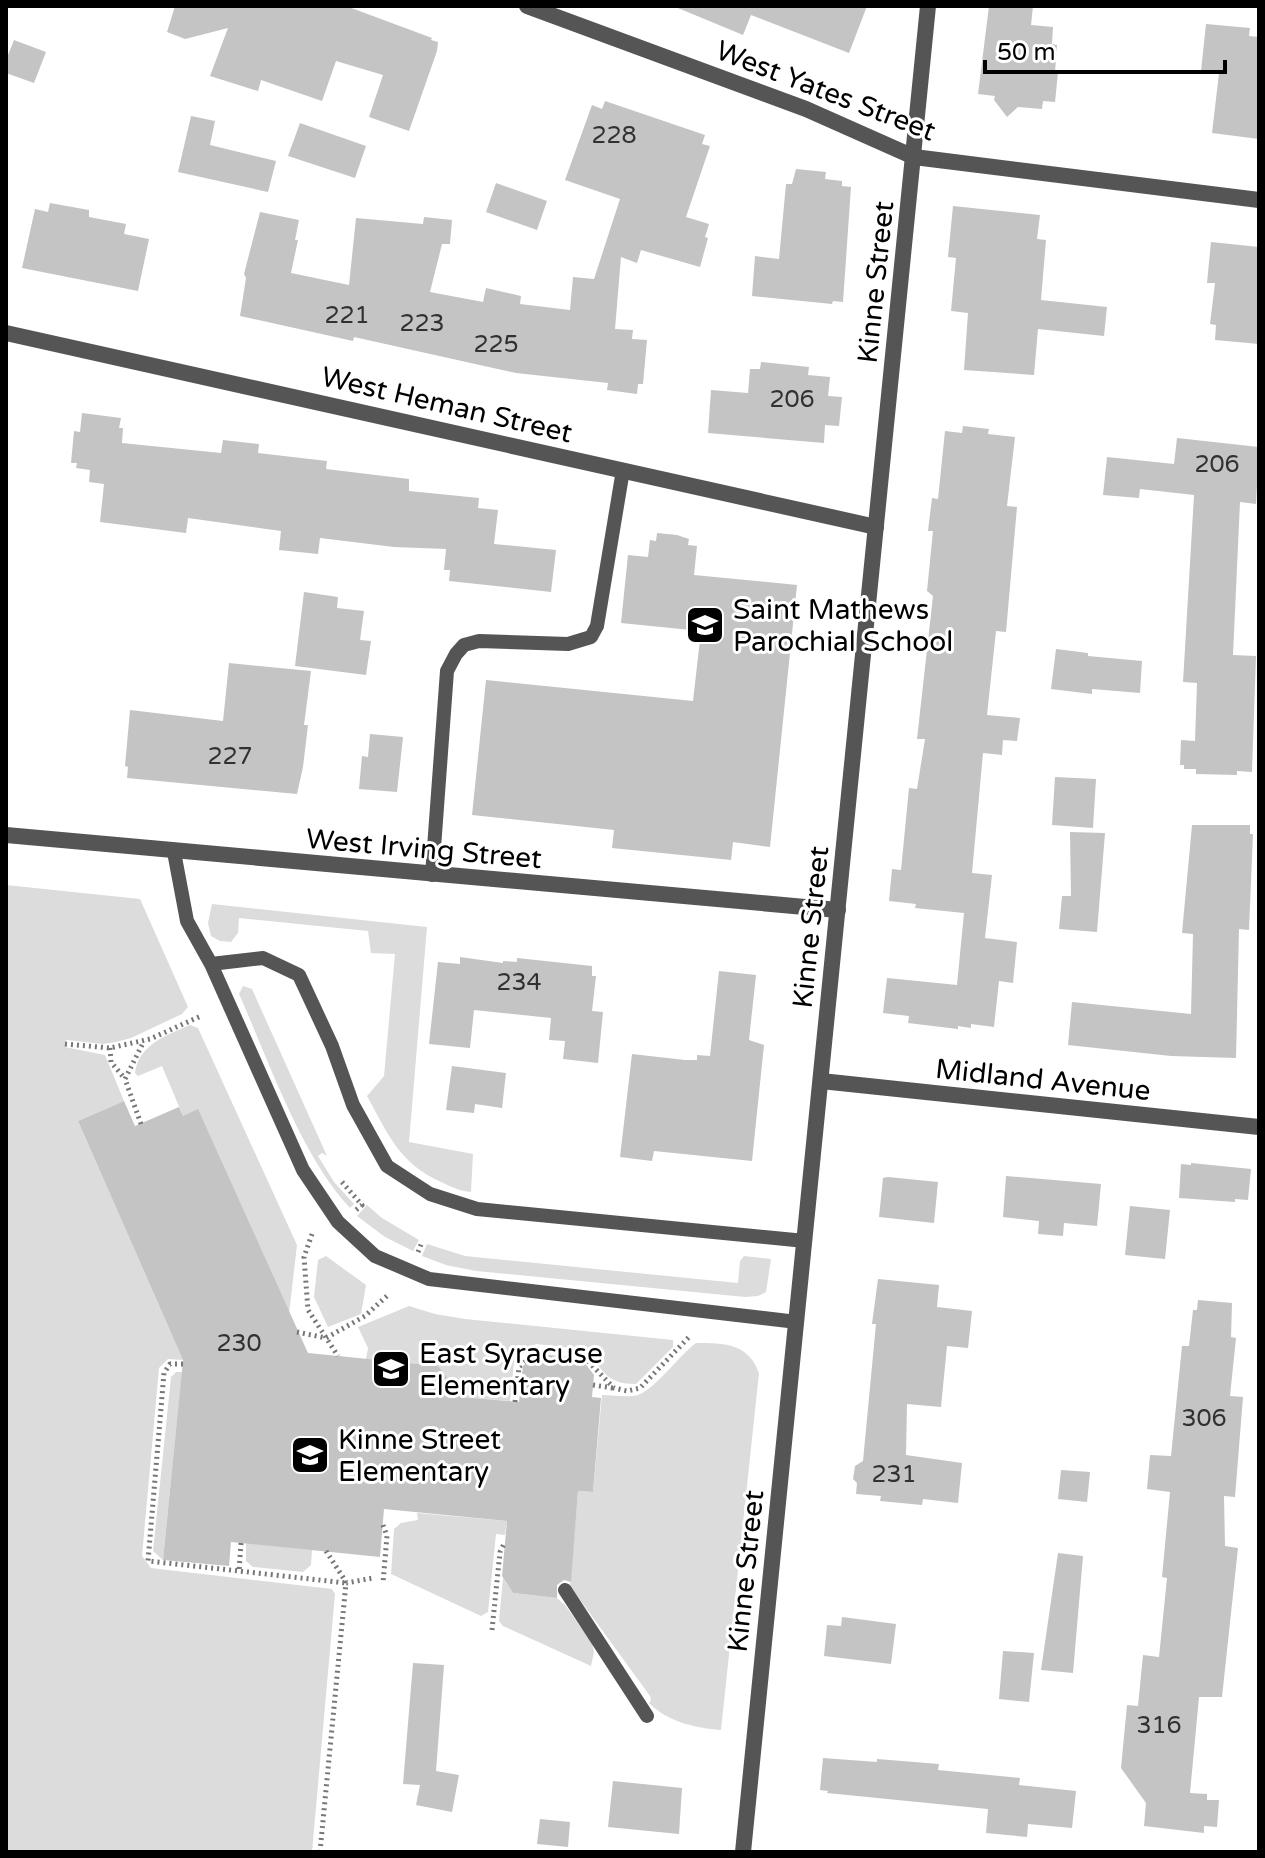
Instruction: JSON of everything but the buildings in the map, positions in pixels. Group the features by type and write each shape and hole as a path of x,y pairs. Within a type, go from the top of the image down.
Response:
{"street":[{"name":"West Yates Street","path":"527,6 806,109 914,157 1259,200"},
{"name":"Kinne Street","path":"743,1852 928,6"},
{"name":"West Heman Street","path":"6,333 876,527"},
{"name":"West Irving Street","path":"6,835 838,910"},
{"name":"Midland Avenue","path":"821,1081 1259,1127"}],"lane":[{"path":"432,875 447,671 464,645 479,641 568,644 591,637 597,626 623,470"},
{"path":"174,852 187,921 211,964 303,1170 338,1222 375,1256 429,1279 797,1322"},
{"path":"211,964 263,958 299,975 332,1046 353,1105 387,1166 430,1194 477,1209 805,1241"},
{"path":"565,1590 647,1716"}],"path":[{"path":"65,1044 110,1048 144,1040 201,1016"},
{"path":"125,1079 144,1040"},
{"path":"110,1048 111,1062 125,1079 141,1124"},
{"path":"312,1234 304,1257 308,1310 338,1356"},
{"path":"297,1332 326,1338 365,1316 389,1294"},
{"path":"593,1385 627,1391 640,1388 689,1337"},
{"path":"515,1402 519,1367 539,1350 580,1353 614,1388"},
{"path":"183,1364 170,1364 164,1373 148,1561 346,1583 373,1578"},
{"path":"383,1525 387,1536 383,1583"},
{"path":"492,1630 500,1552 505,1542"},
{"path":"239,1571 241,1543"},
{"path":"320,1852 346,1583 326,1551"}],"shaded area":[{"path":"6,885 140,899 188,1007 182,1014 131,1038 103,1044 66,1040 65,1047 105,1055 124,1101 78,1121 183,1360 168,1359 159,1368 142,1556 151,1568 332,1589 335,1594 312,1852 6,1852"},
{"path":"212,904 427,927 409,1142 473,1154 471,1192 448,1186 415,1166 396,1146 367,1096 384,1076 395,954 371,953 368,931 239,918 238,933 231,942 220,941 211,936 208,923"},
{"path":"243,986 252,989 327,1156 322,1153 318,1156 334,1182 354,1204 350,1208 316,1161 287,1106 239,994"},
{"path":"190,1025 198,1028 297,1245 289,1314 198,1110 183,1116 162,1066 138,1076 135,1073 148,1048"},
{"path":"367,1205 382,1218 419,1240 413,1251 385,1237 357,1216"},
{"path":"427,1244 465,1256 738,1283 740,1261 744,1256 771,1259 766,1292 745,1297 476,1271 422,1256"},
{"path":"326,1256 366,1285 361,1314 328,1327 314,1297 318,1260"},
{"path":"409,1306 465,1319 673,1340 673,1347 636,1384 612,1379 586,1350 536,1344 514,1362 510,1401 462,1397 437,1366 366,1359 368,1348 358,1327"},
{"path":"696,1343 716,1343 742,1350 759,1373 721,1730 682,1723 656,1710 649,1703 650,1696 570,1586 578,1491 593,1492 602,1395 641,1394"},
{"path":"176,1372 182,1372 163,1560 153,1551 171,1377"},
{"path":"417,1513 507,1521 505,1535 496,1534 488,1612 481,1616 391,1574 394,1529 401,1523 418,1520"},
{"path":"246,1543 312,1550 311,1565 303,1572 253,1567 246,1561"},
{"path":"503,1578 513,1593 557,1598 565,1605 592,1643 591,1666 503,1626 499,1621"}],"place":[{"name":"Saint Mathews Parochial School","path":"705,625"},
{"name":"East Syracuse Elementary","path":"391,1369"},
{"name":"Kinne Street Elementary","path":"310,1455"}]}
